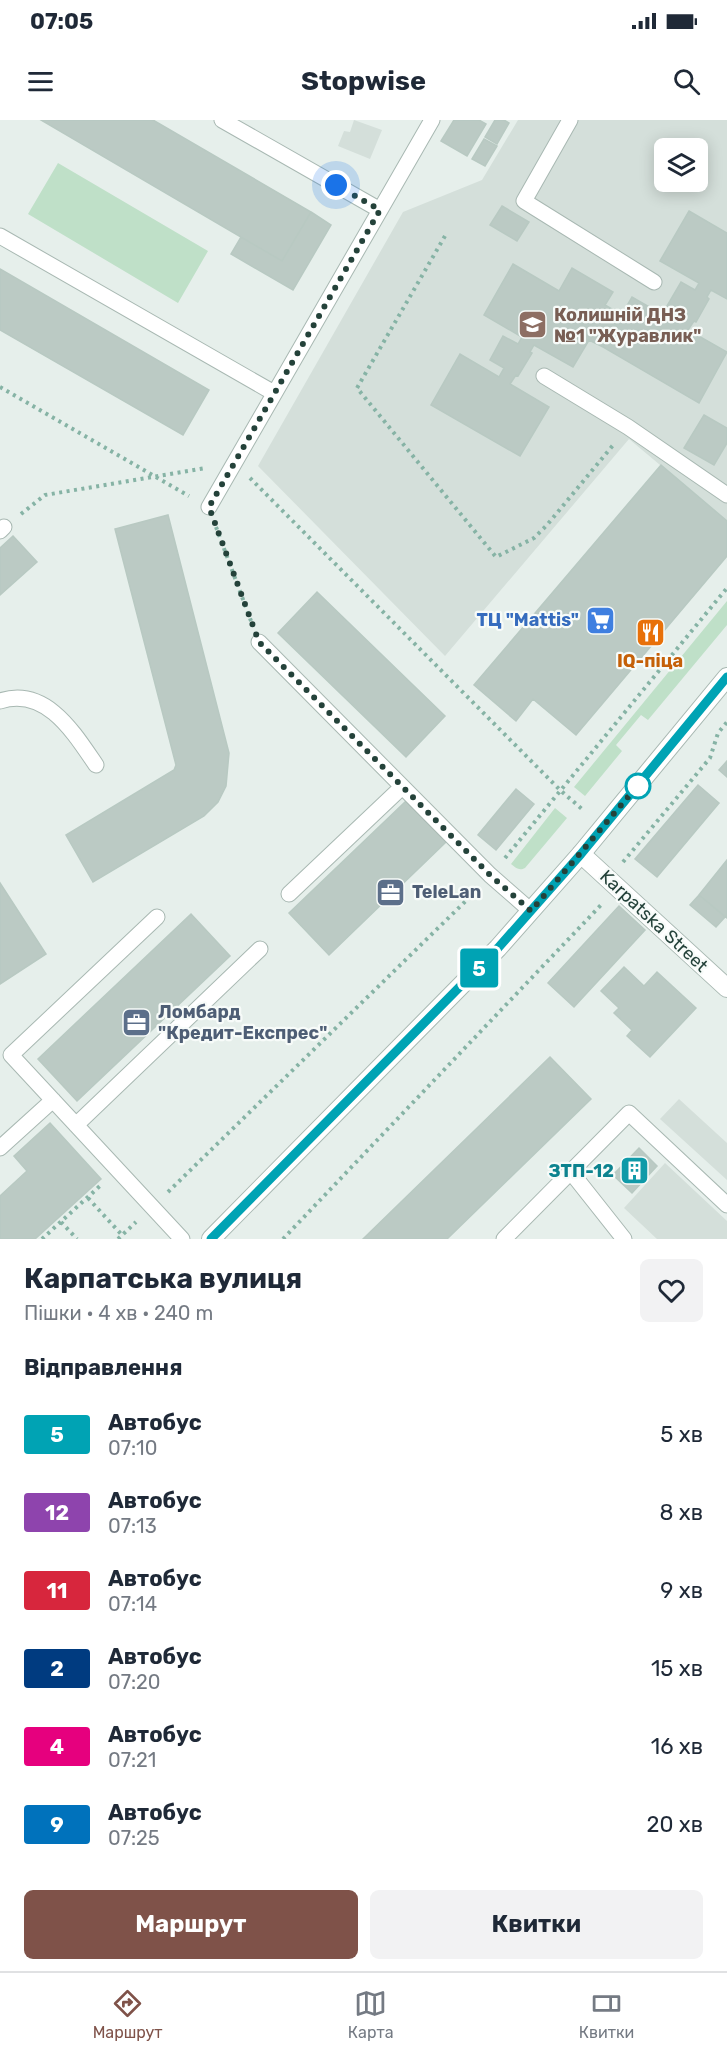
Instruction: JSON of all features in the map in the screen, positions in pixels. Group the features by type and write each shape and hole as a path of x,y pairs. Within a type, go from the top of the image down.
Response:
{"street":[{"path":"211,1239 476,971 581,854 727,677"},
{"name":"Karpatska Street","path":"581,854 727,988"}],"lane":[{"path":"222,120 380,210"},
{"path":"209,507 432,120"},
{"path":"570,120 524,201 654,282"},
{"path":"0,236 274,393"},
{"path":"544,376 628,427 727,495"},
{"path":"259,642 490,875 531,911"},
{"path":"0,701 21,698 43,705 60,716 96,765"},
{"path":"289,894 402,787"},
{"path":"158,917 11,1055 182,1239"},
{"path":"76,1125 260,949"},
{"path":"0,1148 53,1101"},
{"path":"504,1239 629,1113 727,1206"},
{"path":"571,1172 624,1239"}],"path":[{"path":"445,236 357,388 496,558 534,538 628,427"},
{"path":"0,387 209,507 259,642"},
{"path":"2,529 45,495 234,463 278,504 560,790 582,809"},
{"path":"118,1239 468,900 727,588"},
{"path":"283,1239 613,884 710,759 718,733 727,722"},
{"path":"42,1239 117,1171"},
{"path":"88,1197 122,1235"},
{"path":"61,1222 77,1239"}],"shaded area":[{"path":"354,120 382,130 370,159 338,146 344,131 350,132"},
{"name":"Колишній ДНЗ №1 \"Журавлик\"","path":"518,120 727,120 727,521 629,439 445,656 258,466 403,212 482,180"},
{"path":"679,1099 727,1143 727,1180 660,1119"},
{"path":"665,1163 727,1221 727,1239 657,1239 624,1208"}],"green space":[{"path":"58,163 208,251 178,303 28,214"},
{"path":"727,601 727,625 648,720 641,715 616,745 622,751 585,796 574,787"},
{"path":"555,808 567,818 525,868 516,868 511,864"}],"building":[{"path":"41,120 153,120 311,212 282,261"},
{"path":"454,120 479,120 486,124 467,156 441,141"},
{"path":"495,120 504,120 509,123 497,144 485,137"},
{"path":"484,139 497,146 485,166 472,159"},
{"path":"502,206 529,222 517,241 490,225"},
{"path":"689,211 727,233 727,299 711,290 707,297 709,299 696,322 694,321 688,330 727,352 699,403 603,347 632,297 677,323 682,314 667,306 681,282 695,290 699,283 660,261"},
{"path":"311,212 331,225 293,290 231,254 241,237 282,261"},
{"path":"513,264 559,291 572,268 613,292 605,305 622,315 603,347 589,340 573,367 534,345 530,352 532,353 518,376 516,375 510,384 549,407 520,456 431,405 460,354 499,377 504,368 490,360 503,336 518,344 522,337 484,315"},
{"path":"0,269 209,390 183,435 0,330"},
{"path":"704,415 727,428 727,443 714,465 684,448"},
{"name":"ТЦ \"Mattis\"","path":"661,465 727,521 727,556 576,735 533,699 516,721 474,685"},
{"path":"168,515 229,753 226,786 218,802 204,816 93,882 66,835 174,770 176,765 115,529"},
{"path":"13,536 37,562 0,595 0,548"},
{"path":"317,592 445,716 406,757 278,633"},
{"path":"727,761 727,777 719,770"},
{"path":"698,785 719,803 657,877 635,859"},
{"path":"516,789 534,804 496,850 478,835"},
{"path":"406,801 446,842 329,955 289,913"},
{"path":"727,860 727,918 699,895"},
{"path":"0,883 46,954 0,984"},
{"path":"699,895 725,917 716,927 690,905"},
{"path":"619,906 645,930 574,1007 548,983"},
{"path":"191,914 230,956 77,1101 38,1059"},
{"path":"624,967 644,986 657,972 696,1008 650,1057 627,1036 632,1030 614,1013 619,1008 601,991"},
{"path":"550,1057 591,1099 447,1239 363,1239"},
{"path":"50,1123 101,1179 35,1239 0,1239 0,1196 27,1171 14,1156"},
{"name":"ЗТП-12","path":"639,1148 657,1166 632,1193 613,1175"}],"bus line":[{"name":"5","path":"211,1239 498,948 581,854 727,677"}],"place":[{"name":"Колишній ДНЗ №1 \"Журавлик\"","path":"533,325"},
{"name":"ТЦ \"Mattis\"","path":"600,620"},
{"name":"IQ-піца","path":"650,632"},
{"name":"TeleLan","path":"391,892"},
{"name":"Ломбард \"Кредит-Експрес\"","path":"137,1022"},
{"name":"ЗТП-12","path":"635,1171"}],"route":[{"path":"336,185 380,210 209,507 259,642 490,875 531,911 640,783 638,786"}]}
